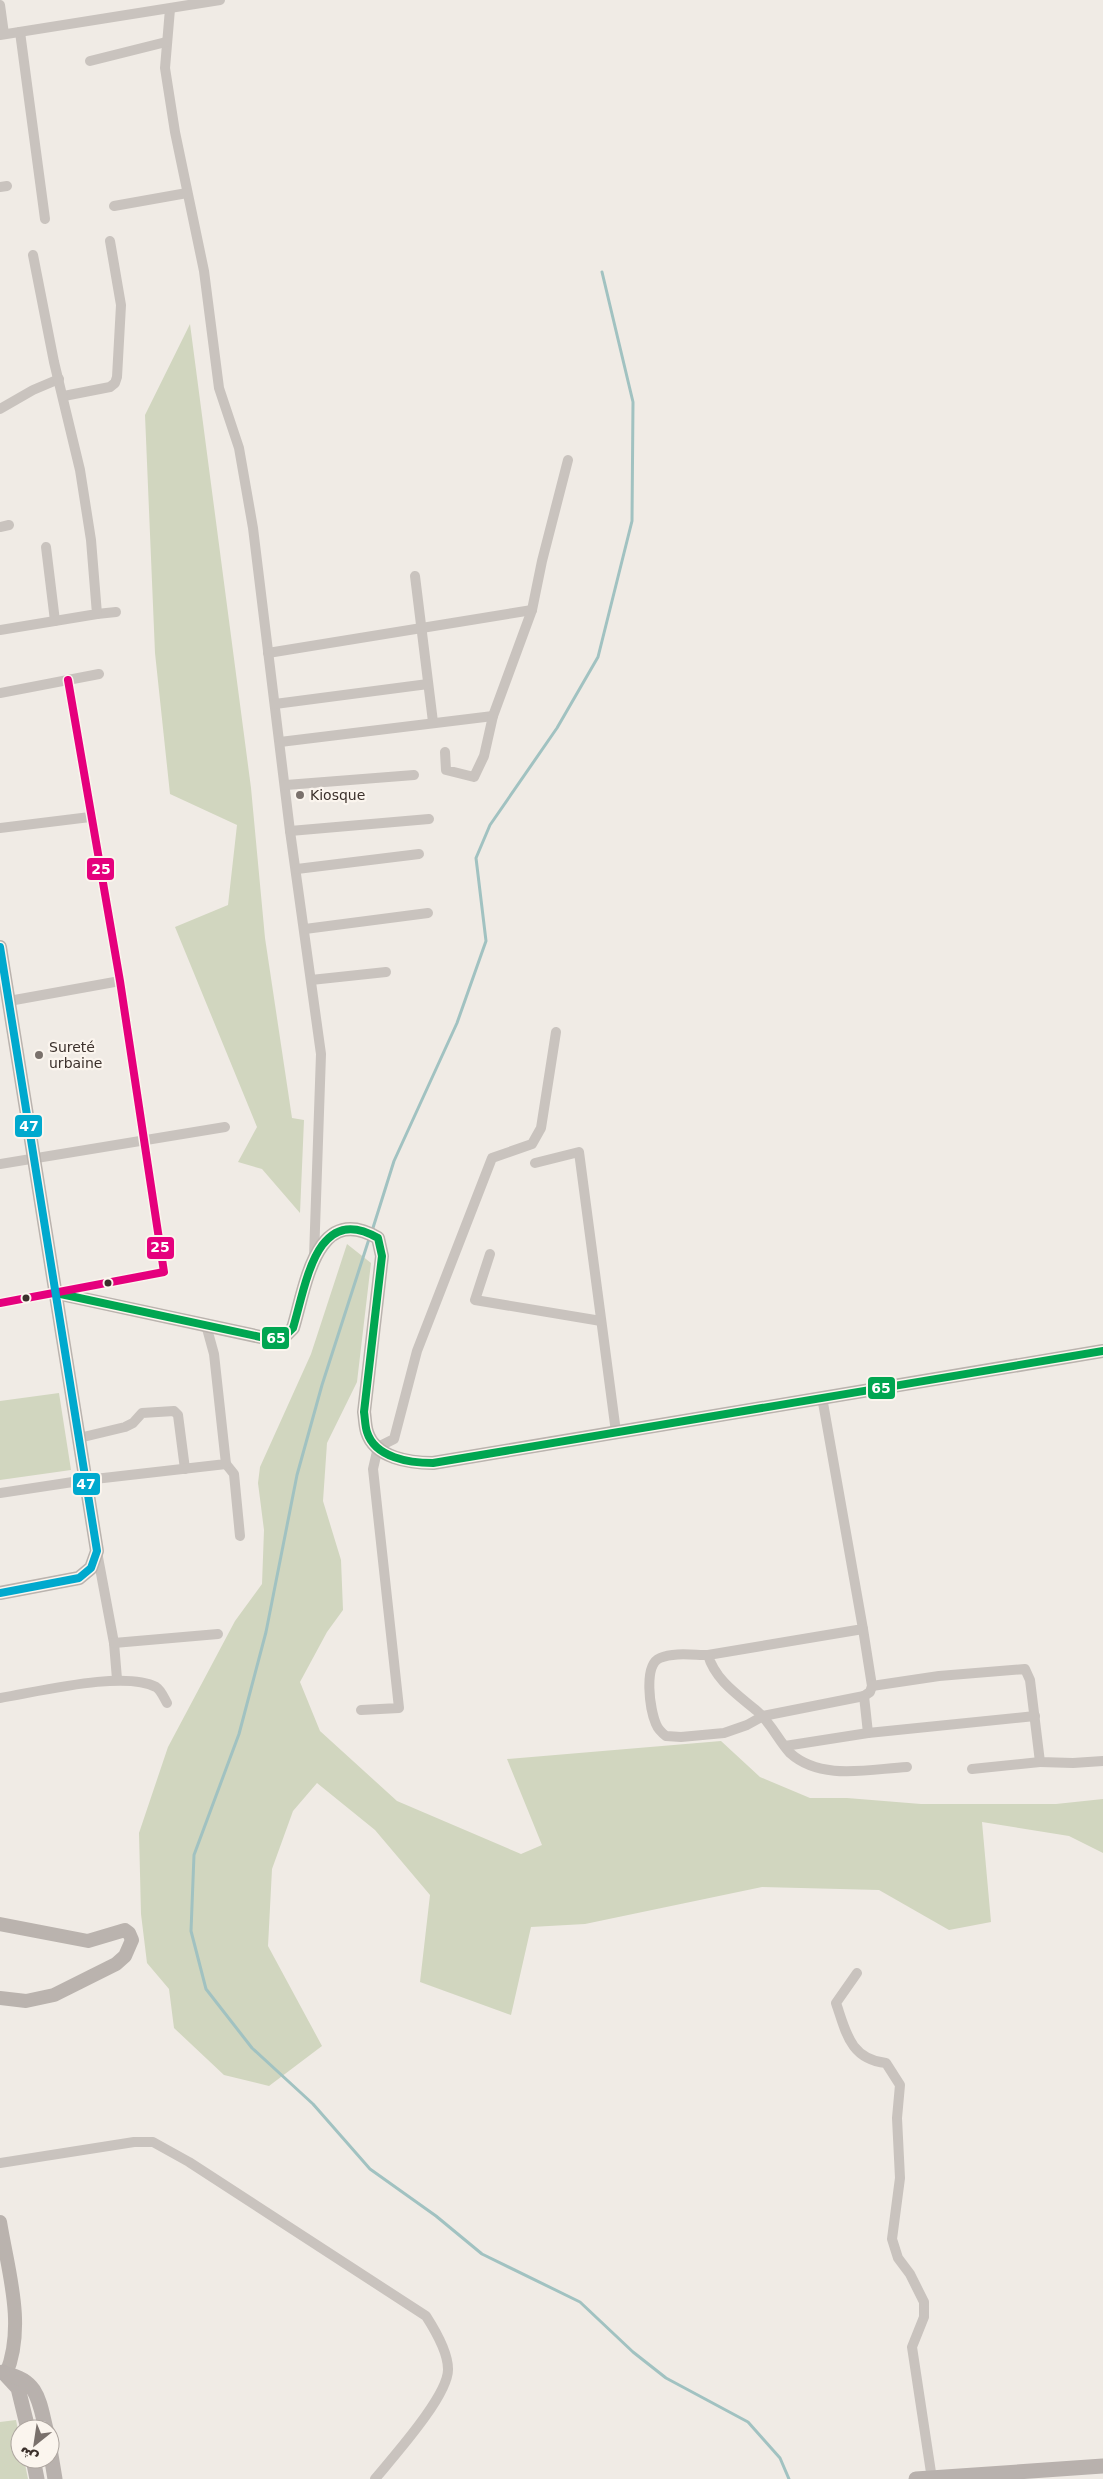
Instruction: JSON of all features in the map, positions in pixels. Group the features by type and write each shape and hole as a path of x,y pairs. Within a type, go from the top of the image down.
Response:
{"main road":[{"path":"3,2372 18,2388 26,2419"},
{"path":"3,2372 21,2377 32,2386 43,2419"},
{"path":"916,2479 1103,2466"}],"street":[{"path":"0,5 2,35 220,0"},
{"path":"56,1293 270,1339 285,1336 293,1328 314,1257 320,1054 297,869 290,831 286,785 253,528 239,448 220,388 204,272 187,193 165,68 170,9"},
{"path":"20,32 45,219"},
{"path":"90,61 166,42"},
{"path":"114,206 187,193"},
{"path":"64,396 110,386 115,383 117,377 120,304 110,241"},
{"path":"33,255 54,362 64,396 87,507 97,614"},
{"path":"0,409 33,390 59,379"},
{"path":"445,752 446,770 474,777 484,756 493,716 532,610 542,561 568,460"},
{"path":"46,547 55,621"},
{"path":"415,576 433,722"},
{"path":"268,653 532,610"},
{"path":"0,630 116,612"},
{"path":"0,692 99,674"},
{"path":"0,1303 164,1272 120,981 90,817 68,680"},
{"path":"275,704 428,684"},
{"path":"280,742 493,716"},
{"path":"286,785 414,775"},
{"path":"0,828 90,817"},
{"path":"290,831 429,819"},
{"path":"297,869 419,854"},
{"path":"305,929 428,913"},
{"path":"0,946 7,1010 34,1158 97,1550 114,1643 118,1679"},
{"path":"311,980 386,972"},
{"path":"7,1010 120,981"},
{"path":"361,1710 399,1708 373,1470 378,1447 394,1438 417,1351 492,1158 532,1144 541,1128 556,1032"},
{"path":"0,1164 226,1127"},
{"path":"535,1164 579,1152 616,1432"},
{"path":"314,1257 328,1236 344,1228 363,1229 378,1238 382,1256 364,1412 367,1433 378,1447 398,1459 410,1463 433,1463 1103,1351"},
{"path":"490,1254 475,1300 602,1321"},
{"path":"206,1326 214,1354 226,1464 234,1474 240,1536"},
{"path":"822,1397 863,1629 872,1686 870,1692 864,1696 763,1716 748,1725 724,1733 681,1737 666,1736 656,1724 648,1676 651,1667 661,1657 708,1655 863,1629"},
{"path":"79,1438 125,1427 133,1423 142,1413 174,1411 178,1415 186,1469"},
{"path":"0,1493 86,1480 226,1464"},
{"path":"0,1593 79,1578 91,1568 97,1550"},
{"path":"114,1643 218,1634"},
{"path":"708,1655 718,1677 763,1716 785,1746 806,1765 837,1771 907,1767"},
{"path":"872,1686 1019,1668 1025,1669 1028,1673 1035,1716 1040,1762"},
{"path":"0,1698 118,1679 142,1681 159,1688 167,1703"},
{"path":"864,1696 868,1732"},
{"path":"785,1746 868,1732 1035,1716"},
{"path":"972,1769 1040,1762 1073,1764 1103,1761"},
{"path":"0,1924 88,1941 125,1930 130,1933 132,1940 125,1956 116,1964 54,1995 26,2002 0,1998"},
{"path":"857,1973 836,2003 852,2046 873,2062 886,2063 900,2085 897,2118 900,2178 892,2239 898,2258 910,2274 924,2302 924,2317 912,2347 932,2478"},
{"path":"0,2163 134,2142 153,2142 190,2162 426,2316 439,2336 448,2369 438,2398 375,2479"},
{"path":"0,2222 4,2278 15,2314 16,2337 12,2359 3,2372"}],"green space":[{"path":"190,324 251,788 265,938 292,1118 304,1120 300,1213 262,1169 238,1162 257,1127 175,927 228,905 237,825 170,794 155,653 145,415"},
{"path":"347,1244 371,1263 357,1382 327,1443 323,1501 341,1560 343,1610 327,1632 300,1682 320,1731 397,1801 521,1854 542,1845 507,1759 721,1741 760,1777 810,1798 847,1798 921,1804 1056,1804 1103,1799 1103,1853 1069,1836 982,1822 991,1922 949,1930 879,1890 762,1887 585,1924 531,1927 511,2015 420,1982 430,1895 375,1830 317,1783 293,1811 272,1869 268,1946 322,2046 269,2086 224,2075 174,2028 169,1989 147,1963 141,1914 139,1833 168,1747 235,1621 262,1584 264,1530 258,1483 260,1467 311,1354"},
{"path":"59,1393 71,1470 0,1480 0,1401"},
{"path":"10,2421 10,2469 26,2469 28,2479 0,2479 0,2422"}],"waterway":[{"path":"372,1231 394,1161 457,1023 486,941 476,858 490,825 557,728 598,657 632,521 633,402 602,272"},
{"path":"369,1239 322,1385 297,1475 266,1632 239,1734 194,1855 191,1931 206,1989 252,2048 313,2104 370,2169 436,2216 482,2254 580,2302 633,2352 666,2378 748,2422 780,2458 789,2479"}],"transit line":[{"name":"25","path":"0,1303 164,1272 120,981 68,680"},
{"name":"47","path":"0,947 97,1551 91,1568 79,1578 0,1593"},
{"name":"65","path":"56,1293 270,1339 285,1336 293,1328 309,1271 317,1253 327,1239 340,1231 357,1230 378,1238 382,1256 364,1412 367,1432 371,1441 385,1453 404,1460 424,1463 1103,1351"}],"place":[{"name":"Kiosque","path":"300,795"},
{"name":"Sureté urbaine","path":"39,1055"}]}
